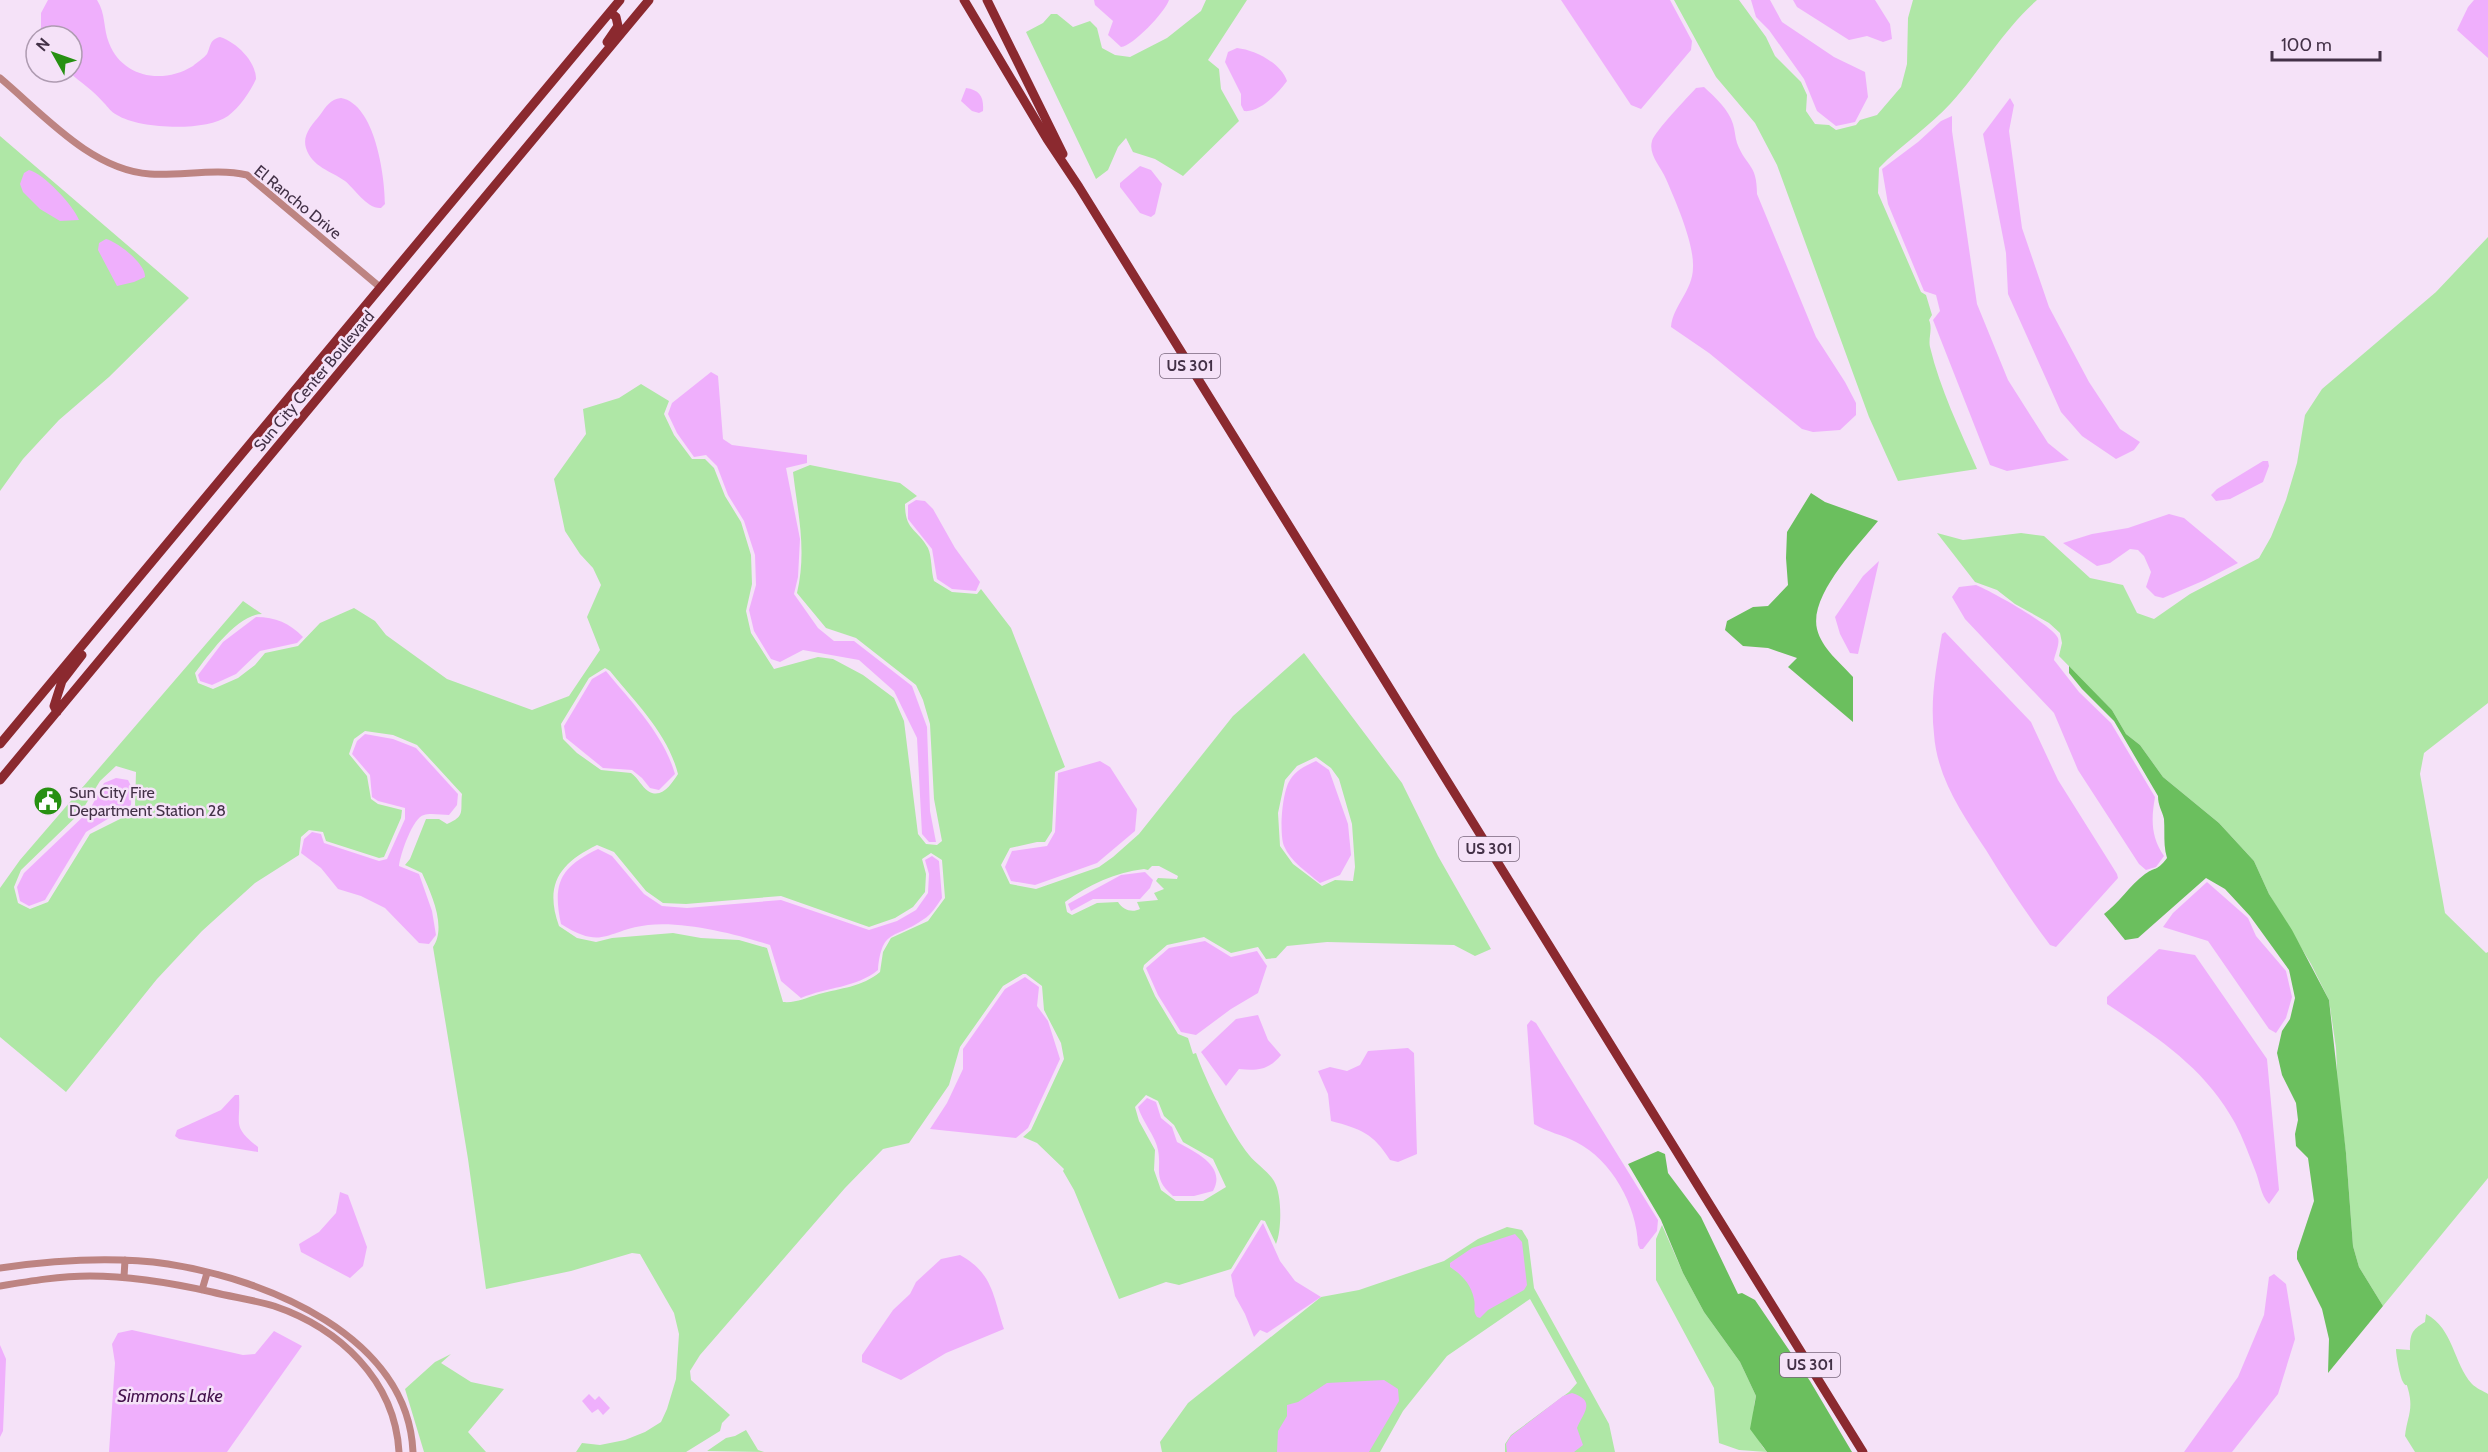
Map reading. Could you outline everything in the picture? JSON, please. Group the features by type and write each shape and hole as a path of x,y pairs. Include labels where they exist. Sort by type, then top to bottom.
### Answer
{"main road":[{"name":"Sun City Center Boulevard","path":"0,744 620,0"},
{"name":"Sun City Center Boulevard","path":"0,780 649,0"},
{"name":"US 301","path":"964,0 1047,139 1079,187 1863,1452"},
{"name":"US 301","path":"987,0 1079,187"},
{"path":"548,123 560,101 612,38 618,26 616,17 609,12"},
{"path":"57,712 54,706 55,697 62,681 105,627 111,611"}],"street":[{"name":"El Rancho Drive","path":"0,78 85,150 126,170 148,174 233,172 247,175 381,288"},
{"path":"124,1277 125,1260"},
{"path":"0,1268 48,1261 125,1260 168,1264 207,1273 278,1296 344,1333 366,1350 384,1370 397,1391 408,1418 413,1452"},
{"path":"202,1290 207,1273"},
{"path":"0,1286 65,1277 124,1277 202,1290 273,1306 321,1328 339,1340 359,1359 373,1376 386,1398 394,1420 399,1452"},
{"path":"273,1306 278,1296"}],"green space":[{"path":"1206,0 1247,0 1208,60 1219,69 1221,89 1239,121 1183,176 1155,159 1133,152 1126,138 1118,147 1108,170 1096,179 1026,32 1043,23 1051,14 1057,14 1073,27 1090,21 1097,28 1102,48 1115,55 1130,57 1167,38 1201,11"},
{"path":"1674,0 1739,0 1766,37 1775,56 1801,82 1807,95 1806,111 1815,124 1829,125 1836,130 1856,125 1860,120 1877,115 1901,87 1907,64 1908,18 1913,0 2037,0 2013,24 1951,103 1879,168 1878,193 1921,292 1926,295 1932,315 1929,320 1930,344 1934,363 1977,469 1898,481 1869,417 1777,165 1755,123 1716,77"},
{"path":"0,136 189,298 109,377 59,420 23,459 0,491"},
{"path":"2488,237 2488,703 2424,753 2420,774 2445,913 2486,953 2488,952 2488,1178 2383,1306 2359,1267 2353,1246 2336,1048 2329,1000 2311,964 2269,894 2254,861 2219,823 2163,777 2140,745 2126,734 2112,710 2059,656 2062,643 2060,633 2049,623 2015,604 1997,590 1975,582 1937,533 1963,540 2021,533 2044,536 2090,578 2123,585 2137,613 2154,619 2190,594 2259,558 2271,537 2286,500 2297,463 2305,415 2322,389 2436,292"},
{"path":"641,384 669,401 664,414 674,435 692,459 705,459 714,468 725,496 741,522 751,555 752,584 746,611 751,633 774,669 818,657 833,659 863,675 894,698 904,721 918,834 926,844 937,845 942,841 934,799 930,724 916,685 856,638 826,628 797,593 801,547 793,472 810,465 900,483 917,496 905,504 907,519 909,525 928,548 934,581 952,592 977,594 981,589 1011,628 1065,767 1055,772 1052,831 1045,842 1010,848 1001,865 1010,884 1036,889 1099,867 1113,857 1139,834 1233,716 1304,653 1402,783 1438,856 1491,949 1475,956 1454,945 1327,942 1287,946 1276,958 1266,959 1258,947 1231,953 1204,937 1167,945 1144,965 1143,969 1155,996 1178,1034 1188,1038 1193,1054 1196,1053 1212,1091 1234,1133 1249,1155 1269,1174 1277,1187 1280,1212 1276,1244 1265,1221 1261,1220 1231,1269 1179,1285 1166,1282 1119,1299 1064,1169 1037,1143 1023,1137 1031,1130 1064,1059 1061,1043 1044,1010 1042,986 1023,974 1003,986 960,1047 949,1085 909,1143 883,1149 845,1188 700,1355 690,1371 691,1380 730,1415 722,1423 720,1431 686,1452 576,1452 582,1443 600,1445 625,1440 661,1422 676,1379 679,1334 674,1313 640,1254 632,1253 571,1271 486,1289 468,1159 433,947 437,939 438,920 422,873 405,865 410,859 426,819 439,819 447,824 457,818 461,812 462,794 417,745 393,735 365,731 354,739 349,754 367,776 371,799 378,804 402,810 401,818 384,857 379,858 326,841 323,832 309,830 301,837 299,855 255,883 202,931 157,979 66,1092 0,1037 0,888 20,860 243,601 262,614 243,621 225,636 195,673 198,683 213,689 238,678 255,665 265,653 298,646 320,623 354,608 375,621 386,635 447,679 532,710 569,696 600,650 587,617 601,585 593,568 580,554 565,531 554,479 586,434 583,409 619,398","holes":["605,668 610,671 659,732 678,774 670,786 662,792 648,791 631,773 601,770 577,753 563,739 561,724 589,678","1316,757 1331,768 1339,779 1352,824 1355,867 1353,881 1335,880 1322,886 1293,864 1280,846 1278,813 1285,780 1297,766","116,766 136,772 135,805 132,813 90,834 48,902 30,909 18,903 14,887 21,870 81,812 100,781","597,845 614,852 646,891 663,903 686,904 781,896 869,927 895,918 913,907 925,892 926,874 922,859 931,853 942,860 945,898 928,921 891,938 883,952 880,972 873,977 851,986 797,1001 783,1002 767,948 739,940 701,938 673,933 612,938 596,942 577,938 559,926 553,898 555,887 558,876 573,859","1152,866 1159,866 1178,876 1177,879 1158,878 1156,881 1164,889 1154,893 1158,900 1137,902 1140,909 1134,911 1125,909 1118,902 1097,903 1072,915 1067,912 1065,902 1093,885 1112,876 1148,870","1146,1095 1158,1101 1164,1116 1174,1125 1183,1142 1213,1159 1226,1187 1203,1201 1176,1201 1161,1190 1154,1170 1155,1150 1139,1121 1135,1107"]},
{"path":"1811,493 1825,502 1878,521 1848,557 1828,586 1820,601 1817,616 1817,629 1823,643 1853,677 1853,722 1788,667 1797,658 1768,648 1743,646 1725,630 1727,621 1753,607 1768,606 1788,585 1787,532"},
{"path":"2069,666 2112,710 2126,734 2140,745 2163,777 2219,823 2254,861 2269,894 2292,930 2329,1000 2346,1153 2353,1246 2359,1267 2383,1306 2328,1373 2329,1339 2322,1309 2297,1259 2297,1252 2314,1201 2308,1158 2296,1146 2295,1134 2298,1120 2296,1103 2282,1075 2277,1053 2282,1031 2290,1019 2295,998 2289,970 2250,916 2225,889 2206,878 2138,938 2125,940 2104,914 2139,879 2158,867 2167,858 2164,819 2158,796 2114,721 2082,689 2069,673"},
{"path":"1658,1151 1665,1154 1668,1173 1701,1217 1738,1294 1742,1293 1755,1300 1810,1381 1852,1452 1767,1452 1750,1429 1756,1396 1740,1362 1704,1312 1683,1273 1661,1220 1628,1164"},
{"path":"1662,1225 1683,1273 1704,1312 1740,1362 1756,1396 1754,1426 1767,1452 1739,1450 1719,1443 1714,1388 1656,1280 1656,1239"},
{"path":"1507,1227 1522,1230 1528,1240 1534,1288 1609,1424 1615,1452 1505,1452 1505,1444 1511,1435 1569,1392 1577,1383 1530,1299 1447,1356 1403,1411 1380,1452 1162,1452 1160,1442 1188,1403 1321,1297 1359,1290 1444,1261 1478,1239"},
{"path":"2426,1314 2435,1320 2448,1337 2472,1384 2488,1394 2488,1452 2415,1452 2405,1436 2410,1413 2410,1396 2401,1376 2396,1349 2410,1350 2412,1333 2425,1322"},
{"path":"451,1354 441,1363 471,1382 504,1389 468,1432 486,1452 424,1452 405,1389 435,1362"},
{"path":"746,1430 758,1450 764,1452 707,1451 726,1438"}],"water":[{"path":"48,0 97,0 102,11 109,43 115,55 133,70 156,76 181,72 193,66 207,54 212,42 220,37 244,53 253,66 256,79 237,108 218,121 204,125 172,127 127,120 113,112 84,84 84,24 41,24 41,13"},
{"path":"1094,0 1169,0 1148,28 1133,41 1121,47 1108,35 1113,21 1095,5"},
{"path":"1561,0 1670,0 1692,41 1691,50 1641,109 1631,105"},
{"path":"1751,0 1770,0 1782,22 1834,57 1865,72 1868,97 1855,122 1836,126 1817,111 1804,79 1769,30 1756,17"},
{"path":"1793,0 1875,0 1890,24 1892,39 1883,42 1867,36 1849,40 1797,7"},
{"path":"2474,0 2488,0 2488,58 2457,30"},
{"path":"1237,48 1252,51 1266,58 1284,74 1287,81 1262,106 1250,111 1244,111 1241,105 1241,94 1225,62 1228,52"},
{"path":"1704,87 1721,104 1731,119 1740,151 1753,171 1757,194 1816,337 1856,403 1856,415 1840,430 1813,432 1802,429 1709,353 1671,327 1675,312 1690,283 1693,257 1679,211 1666,179 1653,156 1651,146 1654,136 1672,114 1696,88"},
{"path":"966,88 978,92 983,102 983,111 979,113 972,111 961,101"},
{"path":"341,98 353,103 362,113 376,143 385,192 385,204 381,208 371,205 345,181 317,164 306,148 305,139 311,126 329,104"},
{"path":"2010,98 2014,105 2009,131 2022,228 2049,307 2089,382 2120,429 2140,442 2134,450 2116,459 2082,436 2061,412 2008,294 2006,253 1983,134"},
{"path":"1952,116 1952,131 1977,304 2008,380 2048,443 2069,460 2007,471 1990,465 1933,320 1940,311 1936,295 1924,291 1888,204 1882,169 1941,121"},
{"path":"1140,166 1151,170 1162,184 1155,214 1151,217 1140,213 1120,187 1120,183"},
{"path":"29,170 42,177 57,191 79,220 60,221 40,209 23,192 20,184 24,173"},
{"path":"106,239 130,254 141,266 145,277 117,286 98,250 99,243"},
{"path":"711,372 718,376 723,439 732,445 807,455 807,463 786,468 800,539 798,577 794,594 818,628 834,641 854,641 912,686 927,727 930,811 936,842 929,842 922,834 917,738 894,691 859,660 803,650 780,662 771,659 754,631 749,610 756,585 755,555 744,521 728,495 717,466 706,455 694,457 677,433 668,414 672,403"},
{"path":"2263,461 2268,461 2269,466 2263,482 2230,499 2216,501 2211,495 2217,489"},
{"path":"916,500 925,501 933,509 955,548 980,582 976,591 952,589 937,579 932,549 908,519 908,505"},
{"path":"2169,514 2184,518 2238,563 2163,598 2155,596 2146,587 2151,572 2144,556 2138,550 2130,549 2110,563 2097,566 2063,543 2092,534 2128,528"},
{"path":"1879,561 1858,654 1850,653 1840,634 1835,617 1863,576"},
{"path":"1976,585 2034,617 2054,632 2058,638 2054,660 2079,692 2111,723 2155,797 2153,828 2164,856 2156,867 2146,870 2139,864 2078,770 2054,713 1965,619 1952,597 1959,587"},
{"path":"256,617 282,622 303,637 297,643 260,651 236,674 212,685 200,681 198,675 223,642"},
{"path":"1945,632 2031,722 2058,780 2117,874 2118,878 2056,947 2050,945 2001,874 1960,810 1940,766 1934,734 1933,709 1934,684 1942,634"},
{"path":"606,671 646,719 670,759 675,774 659,790 650,788 632,770 603,768 566,738 564,726 592,679"},
{"path":"365,734 393,739 416,748 458,794 457,805 449,815 429,814 420,817 404,846 399,866 419,874 432,911 436,935 429,944 419,943 385,908 361,896 338,889 321,868 301,853 304,839 312,832 321,834 324,843 379,861 387,859 405,819 405,808 378,801 372,797 370,775 352,754 357,741"},
{"path":"1100,761 1110,767 1137,809 1135,831 1097,863 1035,885 1011,881 1005,867 1012,851 1047,846 1055,832 1058,773"},
{"path":"1316,761 1329,770 1348,824 1351,855 1340,875 1320,883 1290,857 1282,840 1282,813 1287,786 1298,771"},
{"path":"116,778 128,780 132,788 131,805 86,832 45,900 29,906 20,901 17,887 24,873 89,811 104,783"},
{"path":"598,849 612,856 644,894 662,906 687,908 781,900 869,930 897,921 916,910 928,893 929,874 925,860 932,856 939,861 942,898 927,917 887,941 880,956 878,970 851,984 801,998 781,981 770,945 710,929 677,925 634,927 596,938 575,932 561,924 558,897 562,878 575,862"},
{"path":"1145,872 1153,880 1150,888 1140,899 1093,899 1071,911 1068,904 1121,875"},
{"path":"2207,882 2248,918 2256,936 2286,971 2292,997 2286,1018 2276,1033 2269,1029 2208,941 2163,927 2173,913"},
{"path":"1205,941 1231,957 1257,951 1267,966 1258,993 1231,1009 1196,1035 1181,1032 1158,995 1146,968 1169,948"},
{"path":"2159,949 2195,955 2267,1059 2279,1190 2269,1204 2262,1192 2238,1129 2210,1086 2162,1042 2107,1004 2107,997"},
{"path":"1025,977 1039,987 1037,1006 1048,1021 1060,1059 1028,1128 1016,1138 930,1129 947,1103 963,1069 963,1049 1005,989"},
{"path":"1258,1015 1268,1040 1281,1055 1267,1067 1251,1070 1239,1069 1226,1086 1201,1052 1236,1019"},
{"path":"1531,1020 1536,1023 1658,1220 1657,1231 1643,1249 1640,1249 1638,1245 1637,1230 1627,1200 1611,1172 1601,1160 1576,1142 1534,1124 1527,1025"},
{"path":"1408,1048 1414,1053 1417,1154 1398,1162 1390,1160 1378,1144 1365,1133 1331,1121 1328,1094 1318,1071 1330,1067 1347,1071 1360,1065 1368,1051"},
{"path":"235,1095 239,1095 241,1129 258,1147 258,1152 179,1139 175,1136 177,1130 221,1110"},
{"path":"1147,1098 1156,1102 1161,1118 1172,1127 1177,1142 1200,1155 1213,1167 1216,1182 1213,1191 1194,1196 1173,1196 1166,1190 1159,1174 1157,1145 1138,1107"},
{"path":"340,1192 348,1195 367,1247 363,1266 350,1278 301,1252 299,1244 319,1232 336,1213"},
{"path":"1263,1223 1280,1261 1295,1281 1321,1297 1267,1333 1260,1330 1254,1337 1235,1296 1231,1275"},
{"path":"1515,1234 1522,1242 1527,1285 1524,1290 1488,1310 1480,1318 1477,1317 1471,1289 1450,1267 1450,1263 1472,1248"},
{"path":"960,1255 971,1262 986,1278 1004,1329 946,1353 901,1380 862,1362 862,1355 893,1310 910,1294 916,1282 941,1259"},
{"path":"2274,1274 2286,1284 2295,1339 2278,1394 2232,1452 2184,1452 2238,1377 2264,1315 2269,1277"},
{"name":"Simmons Lake","path":"132,1330 243,1355 255,1354 274,1331 302,1346 227,1452 109,1452 115,1363 112,1344 118,1333"},
{"path":"0,1345 6,1359 3,1431 0,1437"},
{"path":"1384,1380 1398,1389 1399,1401 1369,1452 1277,1452 1278,1431 1287,1416 1287,1405 1298,1402 1327,1383"},
{"path":"1572,1393 1580,1396 1586,1404 1585,1412 1577,1428 1583,1445 1574,1452 1507,1452 1506,1444 1511,1436 1563,1396"},
{"path":"589,1394 595,1400 599,1396 610,1408 603,1415 598,1409 592,1413 582,1401"}],"place":[{"name":"Sun City Fire Department Station 28","path":"48,801"}]}
